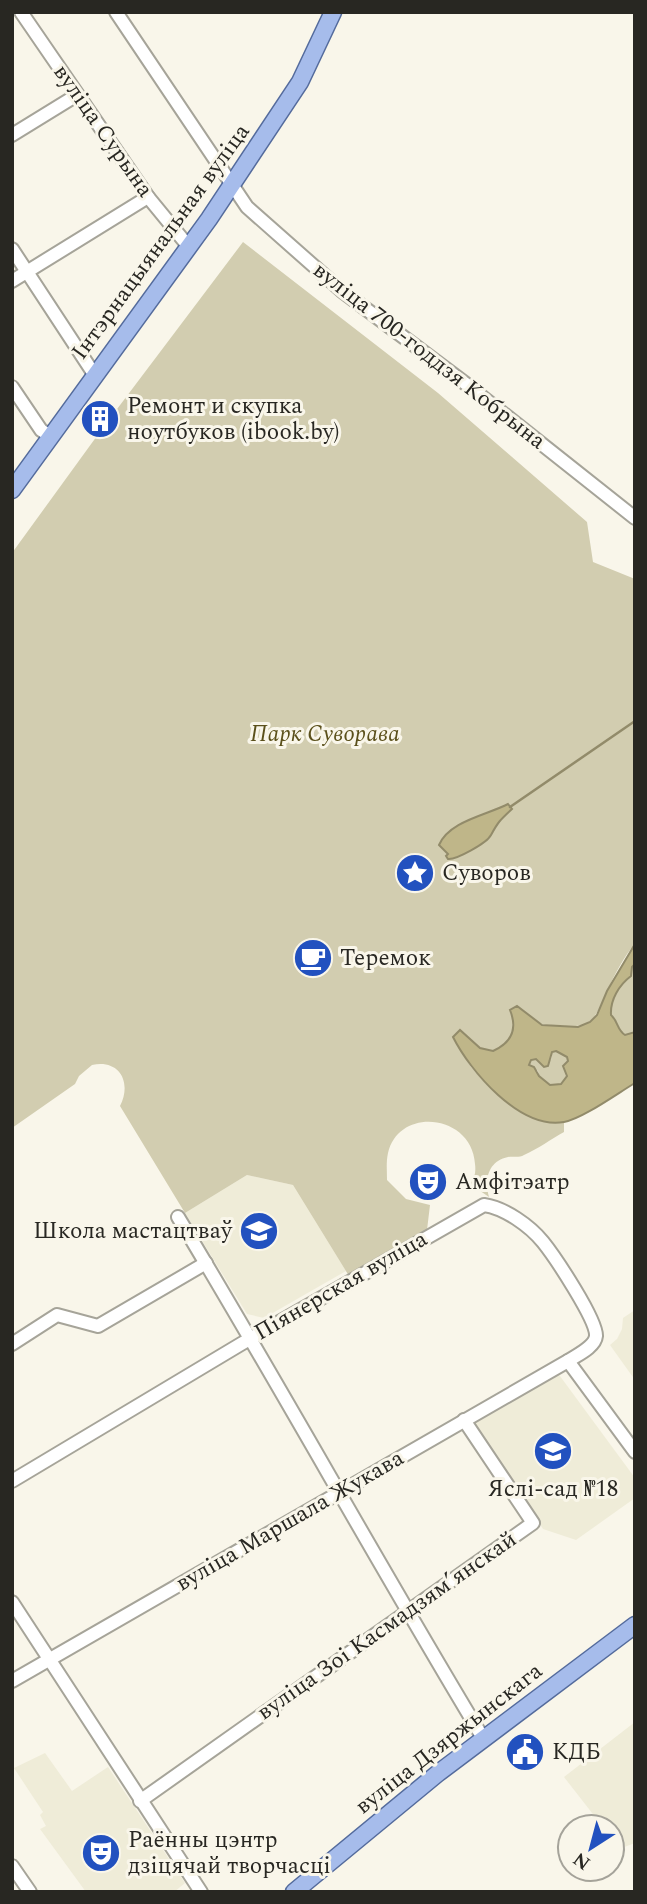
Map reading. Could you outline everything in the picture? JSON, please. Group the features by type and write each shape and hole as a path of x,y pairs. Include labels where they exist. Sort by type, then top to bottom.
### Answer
{"main road":[{"name":"Інтэрнацыянальная вуліца","path":"12,490 232,186 300,82 333,12"},
{"name":"вуліца Дзяржынскага","path":"293,1892 483,1738 635,1625"}],"street":[{"name":"вуліца Сурына","path":"21,12 148,197 188,247"},
{"name":"вуліца 700-годдзя Кобрына","path":"116,12 247,207 342,290 635,518"},
{"path":"13,134 77,95"},
{"path":"12,281 148,197"},
{"path":"12,249 94,374"},
{"path":"12,387 41,430 50,436"},
{"name":"Піянерская вуліца","path":"12,1481 252,1338 484,1205 505,1212 542,1241 590,1316 596,1339 592,1345 568,1361"},
{"path":"178,1217 252,1338 339,1493 483,1738"},
{"path":"12,1344 57,1315 98,1326 206,1263"},
{"path":"568,1361 635,1452"},
{"name":"вуліца Маршала Жукава","path":"12,1681 568,1361"},
{"name":"вуліца Зоі Касмадзямʼянскай","path":"140,1801 533,1523 464,1420"},
{"path":"12,1602 201,1892"},
{"path":"12,1866 30,1892"}],"shaded area":[{"path":"508,804 512,809 488,838 464,854 448,859 448,854 439,845 451,830"},
{"path":"635,944 635,964 631,976 616,993 611,1015 625,1035 635,1032 635,1083 572,1120 547,1122 514,1108 471,1066 453,1037 460,1030 480,1048 493,1051 511,1035 513,1024 510,1010 517,1006 542,1025 578,1027 590,1022 597,1015 607,991","holes":["556,1051 567,1057 568,1061 563,1066 567,1076 561,1084 550,1085 529,1065 531,1060 536,1059 544,1067 548,1066 552,1052"]},
{"name":"Школа мастацтваў","path":"247,1175 293,1185 346,1271 264,1318 247,1314 185,1213"},
{"path":"635,1310 635,1380 610,1345 622,1329 623,1318"},
{"name":"Яслі-сад №18","path":"557,1372 635,1478 635,1498 576,1540 543,1529 473,1424"},
{"path":"635,1722 635,1843 626,1846 626,1813 592,1813 564,1777"},
{"path":"45,1753 72,1791 108,1767 185,1883 174,1892 86,1892 40,1829 46,1826 40,1815 43,1812 14,1768"}],"green space":[{"name":"Парк Суворава","path":"243,242 438,393 587,522 593,562 635,579 635,944 619,966 597,1013 589,1022 576,1026 543,1024 517,1006 510,1037 493,1051 480,1048 460,1030 453,1038 471,1067 485,1083 534,1118 564,1122 564,1132 522,1156 508,1157 496,1163 489,1172 489,1197 470,1184 475,1175 475,1164 471,1147 462,1135 449,1126 434,1122 406,1128 395,1138 388,1153 387,1180 406,1199 430,1205 427,1230 349,1276 293,1185 247,1175 185,1213 120,1106 125,1089 124,1081 116,1069 110,1066 92,1065 79,1076 75,1084 12,1128 12,553"},
{"path":"635,964 635,1032 625,1035 611,1015 611,1009 619,988"},
{"path":"552,1052 567,1056 567,1076 561,1084 550,1085 539,1076 538,1071 528,1065 531,1060 551,1060"}],"waterway":[{"path":"510,807 635,721"}],"place":[{"name":"Ремонт и скупка ноутбуков (ibook.by)","path":"100,419"},
{"name":"Суворов","path":"415,873"},
{"name":"Теремок","path":"313,958"},
{"name":"Амфітэатр","path":"428,1182"},
{"name":"Школа мастацтваў","path":"259,1231"},
{"name":"Яслі-сад №18","path":"553,1451"},
{"name":"КДБ","path":"525,1752"},
{"name":"Раённы цэнтр дзіцячай творчасці","path":"101,1853"}]}
